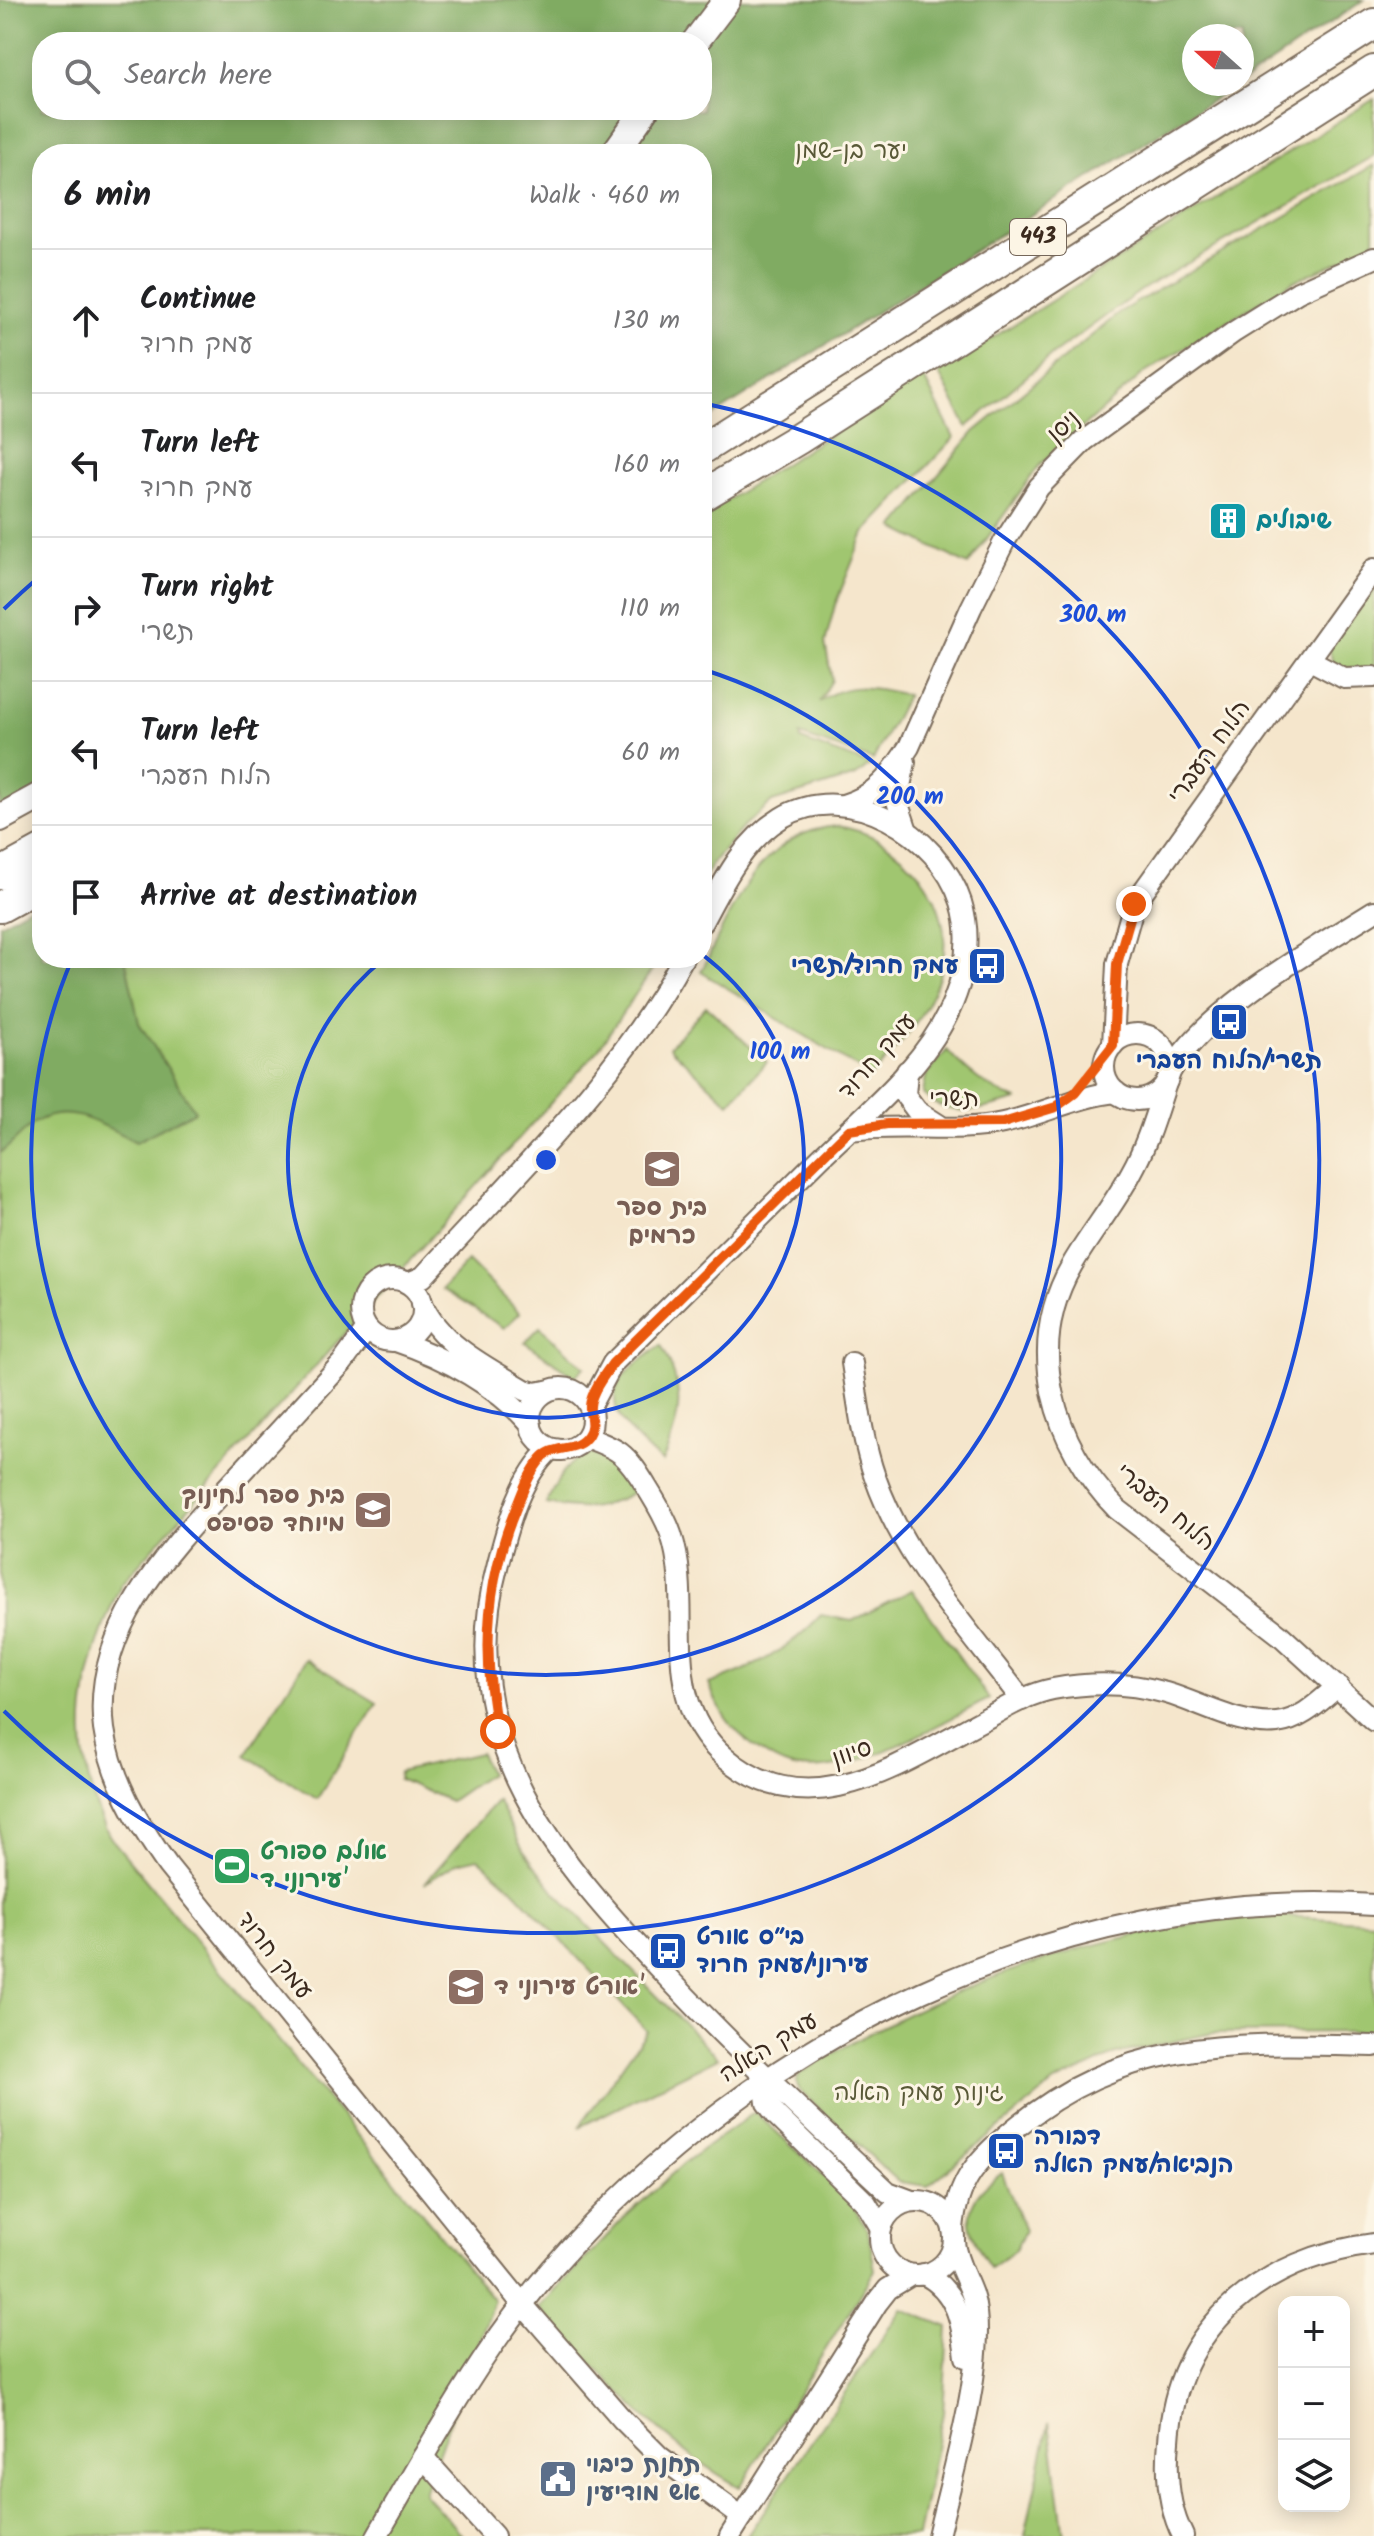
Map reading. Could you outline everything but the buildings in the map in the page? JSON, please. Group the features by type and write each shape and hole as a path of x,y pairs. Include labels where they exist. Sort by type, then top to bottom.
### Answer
{"highway":[{"name":"443","path":"712,443 1374,24"},
{"name":"443","path":"712,490 1374,71"},
{"path":"0,874 32,856"},
{"path":"0,907 32,889"}],"main road":[{"path":"703,32 727,0"},
{"path":"621,144 638,120"},
{"path":"0,818 32,800"}],"street":[{"name":"ניסן","path":"907,832 897,801 909,747 977,594 1039,487 1084,441 1221,341 1298,292 1374,258"},
{"name":"הלוח העברי","path":"1110,1050 1123,935 1134,904 1374,569"},
{"path":"1310,660 1344,678 1374,677"},
{"name":"ניסן","path":"843,805 878,789 909,747"},
{"name":"עמק חרוד","path":"590,1406 613,1363 907,1071 951,1006 967,955 967,927 952,882 928,851 887,818 843,805 814,806 783,817 741,853 712,904"},
{"path":"1121,1095 1149,1098 1168,1077 1181,1052 1207,1025 1297,960 1374,911"},
{"path":"561,1450 541,1443 531,1425 513,1406 441,1358 375,1336 367,1329 361,1306 368,1289 387,1279 408,1283 423,1277 606,1075 639,1031 677,968"},
{"name":"הלוח העברי","path":"1117,979 1121,1003 1144,1034"},
{"path":"1143,1149 1144,1120 1106,1077 1110,1050 1122,1037 1186,1033 1207,1025"},
{"path":"1144,1034 1167,1051 1168,1077"},
{"name":"תשרי","path":"1056,1107 1090,1079 1110,1050"},
{"path":"907,1071 905,1095 917,1111 939,1125"},
{"name":"הלוח העברי","path":"1168,1077 1143,1149 1059,1292 1048,1353 1050,1386 1059,1421 1095,1486 1117,1509 1226,1591 1338,1686 1374,1721"},
{"name":"תשרי","path":"849,1130 887,1124 1003,1123 1096,1094 1121,1095"},
{"path":"408,1283 430,1322 451,1341 525,1390 534,1393 568,1388 584,1396 590,1406 592,1427 587,1437 572,1448 551,1449 527,1480 507,1530 488,1611 490,1693 510,1768 545,1835 596,1903 764,2077 888,2192 912,2201 923,2201 942,2210 954,2236 944,2263 888,2289 877,2303 730,2536"},
{"path":"396,1341 415,1331 423,1314 422,1303"},
{"name":"עמק חרוד","path":"367,1329 343,1362 159,1561 130,1610 112,1652 105,1683 104,1729 110,1756 129,1803 168,1866 523,2305 637,2435 682,2474 742,2517"},
{"path":"852,1363 865,1444 890,1514 931,1580 1022,1700"},
{"path":"531,1425 532,1407 546,1391"},
{"name":"סיוון","path":"587,1437 619,1452 639,1473 671,1533 676,1556 683,1682 691,1710 704,1735 745,1772 801,1791 857,1784 1042,1691 1079,1684 1127,1685 1167,1693 1252,1722 1276,1723 1294,1719 1338,1686"},
{"name":"עמק האלה","path":"377,2536 461,2392 550,2270 621,2196 694,2131 764,2077 915,1996 1071,1938 1133,1922 1225,1906 1278,1902 1374,1905"},
{"path":"938,2536 969,2392 976,2309 955,2257 954,2236 961,2186 990,2149 1043,2107 1123,2065 1190,2048 1374,2046"},
{"path":"764,2077 764,2093 777,2116 866,2203 881,2228 883,2253 899,2271 918,2274 942,2285 963,2327 969,2392"},
{"path":"881,2228 892,2210 912,2201"},
{"path":"1183,2536 1170,2496 1168,2455 1170,2419 1192,2355 1235,2301 1285,2267 1318,2255 1374,2244"},
{"path":"423,2457 494,2536"}],"green space":[{"name":"יער בן-שמן","path":"0,0 1364,0 1254,74 1254,24 1182,24 1182,96 1219,96 712,417 712,144 32,144 32,803 28,796 0,808"},
{"path":"1374,99 1374,156 1143,289 1053,354 967,427 938,372"},
{"path":"1374,165 1374,246 1294,281 1145,372 1039,466 968,565 894,528 974,432 1123,310"},
{"path":"923,376 954,438 864,533 835,605 825,643 832,680 819,702 850,688 871,688 907,695 873,760 800,735 801,740 870,765 856,776 772,802 745,825 712,864 712,510"},
{"path":"1374,588 1374,667 1347,670 1333,664 1329,648"},
{"path":"837,826 849,828 893,849 920,875 936,903 944,930 944,956 937,982 925,1007 910,1031 871,1076 701,972 703,968 712,968 712,949 751,878 767,859 787,843 810,831"},
{"path":"32,906 32,968 127,968 139,1023 195,1111 136,1142 86,1118 60,1114 34,1123 0,1153 0,924"},
{"path":"0,947 32,955 32,968 653,968 597,1051 121,1584 96,1647 84,1710 83,1741 87,1772 110,1837 494,2300 424,2493 463,2536 0,2536"},
{"path":"706,1006 767,1062 729,1103 669,1047"},
{"path":"947,1050 979,1080 1017,1100 968,1110 945,1108 933,1102 923,1094 926,1076"},
{"path":"468,1261 520,1313 504,1328 442,1289"},
{"path":"540,1327 584,1367 575,1377 525,1342"},
{"path":"661,1345 678,1390 674,1431 662,1462 625,1426 615,1403 622,1378"},
{"path":"589,1453 607,1460 634,1492 591,1508 546,1504 567,1467"},
{"path":"912,1590 989,1699 896,1746 846,1764 822,1768 799,1768 776,1760 747,1740 727,1719 709,1684 770,1657 821,1615 852,1621"},
{"path":"306,1659 377,1703 317,1799 246,1755"},
{"path":"480,1753 489,1774 450,1801 398,1779 399,1772"},
{"path":"497,1800 523,1850 556,1893 718,2058 579,2127 647,2031 514,1890 478,1858 457,1863 424,1884"},
{"name":"גינות עמק האלה","path":"1270,1915 1374,1922 1374,2032 1213,2033 1116,2054 1054,2083 928,2186 899,2182 800,2091 796,2082 799,2074 909,2013 1025,1966 1146,1933"},
{"path":"755,2112 848,2198 868,2231 875,2270 740,2487 711,2470 658,2428 539,2308 623,2219 684,2163"},
{"path":"1002,2173 1025,2231 1015,2250 990,2268 975,2240 970,2217 978,2196"},
{"path":"902,2309 948,2327 943,2413 918,2536 747,2536"},
{"path":"1049,2423 1064,2536 1025,2536"}],"place":[{"name":"שיבולים","path":"1228,521"},
{"name":"עמק חרוד/תשרי","path":"987,966"},
{"name":"תשרי/הלוח העברי","path":"1229,1022"},
{"name":"בית ספר כרמים","path":"662,1169"},
{"name":"בית ספר לחינוך מיוחד פסיפס","path":"373,1510"},
{"name":"אולם ספורט עירוני ד'","path":"232,1866"},
{"name":"בי״ס אורט עירוני/עמק חרוד","path":"668,1951"},
{"name":"אורט עירוני ד'","path":"466,1987"},
{"name":"דבורה הנביאה/עמק האלה","path":"1006,2151"},
{"name":"תחנת כיבוי אש מודיעין","path":"558,2479"}],"route":[{"path":"498,1731 490,1693 488,1617 507,1530 527,1480 541,1458 551,1449 572,1448 587,1437 592,1427 590,1406 613,1363 849,1130 887,1124 1003,1123 1056,1107 1075,1093 1090,1079 1113,1045 1117,964 1134,904"}]}
